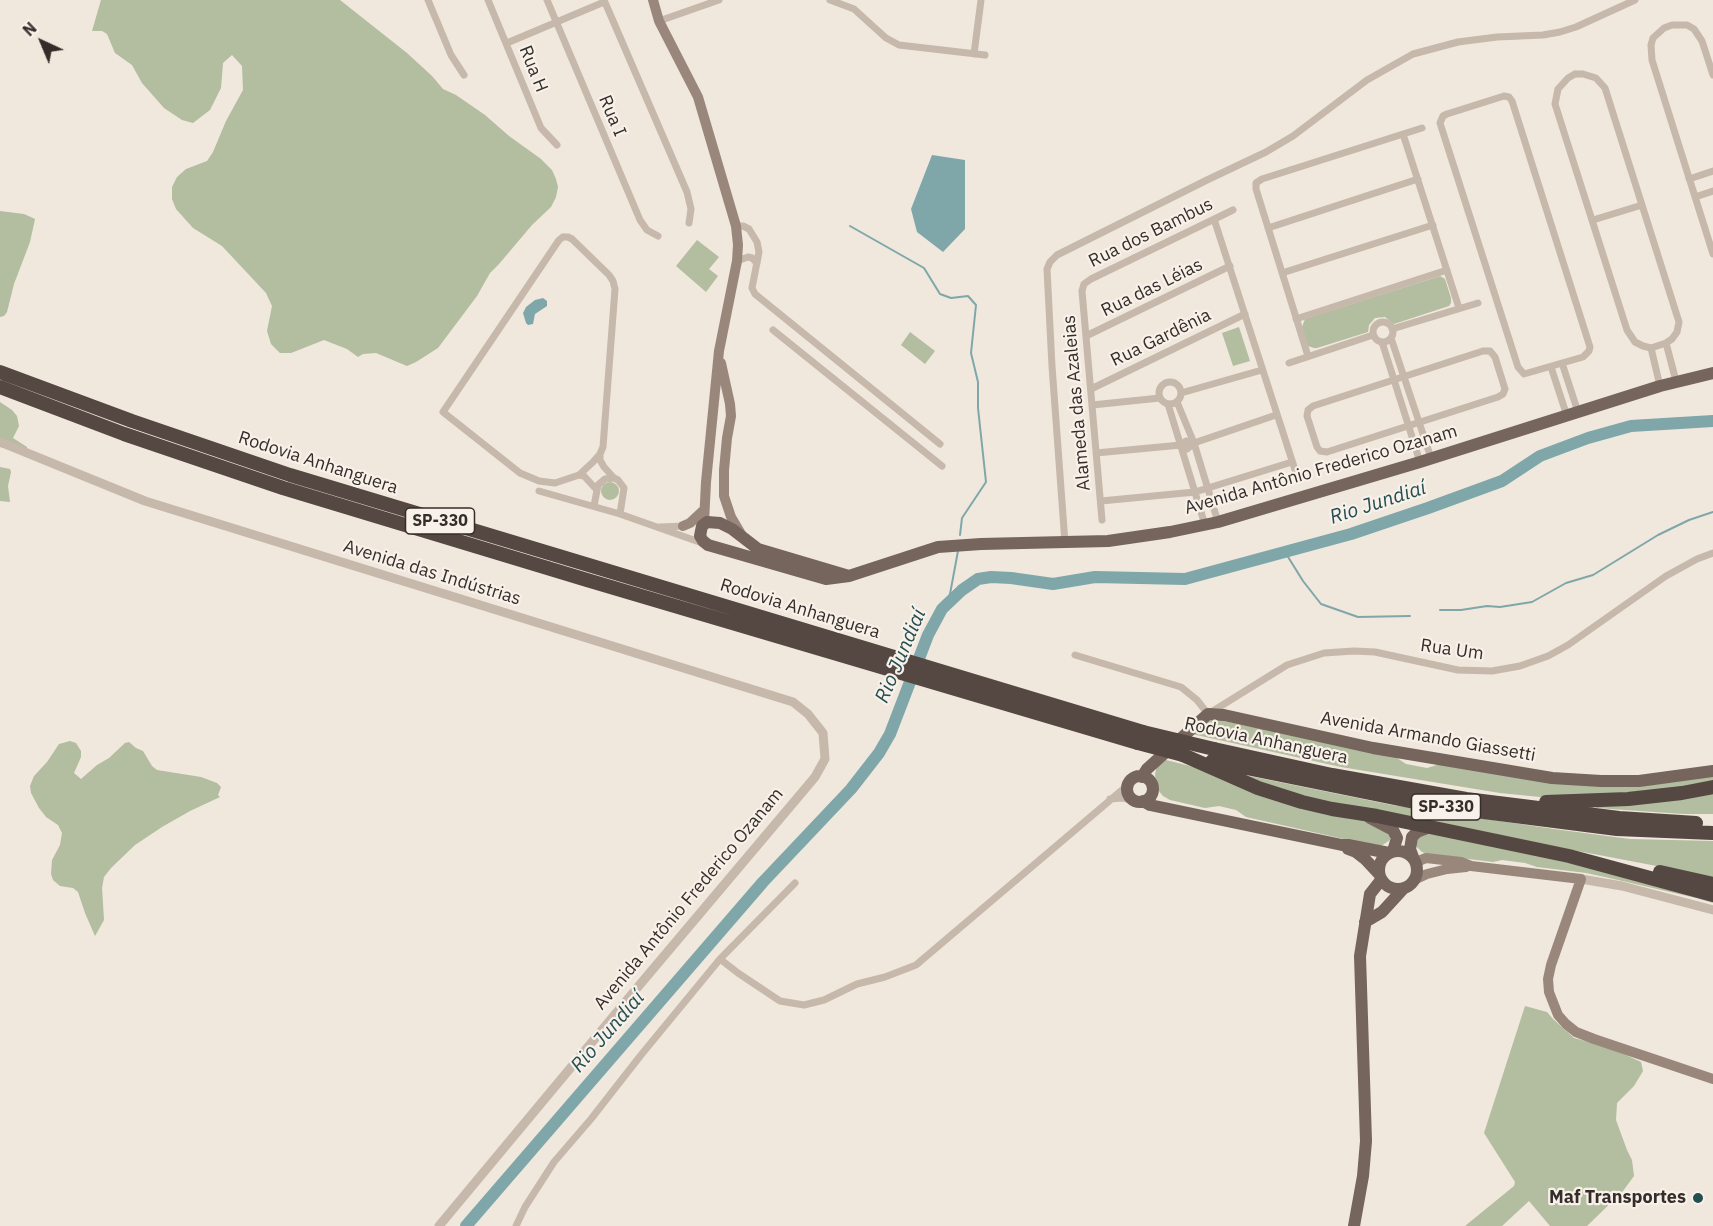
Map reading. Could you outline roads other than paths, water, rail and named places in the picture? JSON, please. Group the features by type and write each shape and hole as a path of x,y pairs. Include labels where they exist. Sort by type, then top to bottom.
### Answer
{"highway":[{"name":"Rodovia Anhanguera","path":"0,372 132,421 290,475 882,661 938,685 1141,737 1214,748 1332,775 1466,799 1619,818 1713,824"},
{"name":"Rodovia Anhanguera","path":"0,387 124,434 283,488 882,661 945,671 1141,737 1183,755 1429,805 1617,829 1713,832"},
{"path":"1183,755 1282,796 1361,815 1377,816 1713,884"},
{"path":"1466,799 1600,801 1713,787"},
{"path":"1569,856 1713,895"}],"main road":[{"path":"653,0 659,21 698,97 736,226 738,245 737,261 719,351 703,525 700,536 708,545 782,562"},
{"path":"719,351 731,416 724,470 724,496 731,517 743,538"},
{"name":"Avenida Antônio Frederico Ozanam","path":"782,562 849,576 938,547 1108,541 1205,525 1425,460 1676,381 1710,376"},
{"path":"713,412 723,408 731,416"},
{"path":"683,526 690,523 704,510"},
{"path":"703,525 712,522 720,523 782,562"},
{"path":"731,552 739,546 743,538"},
{"path":"1138,801 1148,799 1148,783 1156,762 1208,714"},
{"name":"Avenida Armando Giassetti","path":"1208,714 1224,715 1373,748 1552,778 1639,781 1713,771"},
{"path":"1174,810 1148,783 1132,779 1128,785 1128,794 1150,805 1174,810 1342,845 1391,852 1402,851 1414,860 1426,858 1581,879 1551,964 1548,979 1549,992 1558,1015 1576,1032 1713,1079"},
{"path":"1354,1226 1363,1176 1366,1141 1360,956 1370,894 1380,877 1380,862 1391,852 1397,838 1393,830 1361,815"},
{"path":"1414,880 1417,874 1410,849 1412,837 1417,832 1430,827"},
{"path":"1342,845 1365,859 1391,888 1404,888"},
{"path":"1365,922 1382,912 1414,880 1447,869 1472,866"}],"street":[{"path":"428,0 451,55 464,75"},
{"name":"Rua H","path":"488,0 541,128 557,145"},
{"name":"Rua I","path":"547,0 640,220 647,230 658,236"},
{"path":"659,21 719,0"},
{"path":"830,0 854,9 886,38 898,45 985,55"},
{"path":"974,54 981,0"},
{"path":"1065,543 1047,269 1057,255 1266,152 1293,136 1367,80 1413,54 1458,42 1560,32 1635,0"},
{"path":"507,43 604,1 687,192 691,209 689,223"},
{"path":"1713,75 1702,41 1694,29 1687,25 1672,25 1664,28 1653,38 1652,60 1713,254"},
{"path":"1575,74 1596,78 1605,88 1642,205 1679,322 1677,332 1672,339 1651,348 1635,342 1627,330 1555,104 1558,89 1575,74"},
{"path":"1504,96 1509,97 1512,101 1590,347 1583,357 1562,363 1524,374 1518,368 1441,128 1441,119 1447,114 1504,96"},
{"path":"1308,356 1256,183 1262,178 1422,128"},
{"path":"1403,134 1459,309"},
{"path":"1689,179 1713,171"},
{"path":"1268,228 1418,179"},
{"path":"1695,197 1713,190"},
{"path":"1593,220 1642,205"},
{"name":"Rua dos Bambus","path":"1084,284 1233,210"},
{"path":"1214,219 1298,479"},
{"path":"1282,273 1433,225"},
{"path":"736,226 743,226 752,232 757,242 759,252 752,290 940,444"},
{"path":"563,237 572,239 598,265 613,281 615,289 603,447 600,454 579,475 555,483 529,478 442,412 558,240 563,237"},
{"path":"737,261 748,257 757,263"},
{"name":"Rua das Léias","path":"1086,336 1230,266"},
{"path":"1296,319 1448,270"},
{"name":"Alameda das Azaleias","path":"1084,284 1082,291 1102,520"},
{"path":"1392,329 1478,303"},
{"name":"Rua Gardênia","path":"1091,389 1245,314"},
{"path":"787,320 775,331 942,466"},
{"path":"1391,338 1382,342 1375,339 1374,328 1382,322 1388,324 1392,329 1391,338 1420,422 1425,460"},
{"path":"1289,363 1373,335"},
{"path":"1382,342 1409,425 1425,460"},
{"path":"1666,343 1676,381"},
{"path":"1651,348 1660,386"},
{"path":"1483,351 1490,351 1495,357 1505,389 1498,397 1327,452 1320,452 1307,416 1308,410 1313,406 1394,380 1483,351"},
{"path":"1562,363 1572,414"},
{"path":"1551,367 1572,414"},
{"path":"1218,522 1194,443 1177,402 1181,393 1262,369"},
{"path":"1177,402 1168,404 1162,401 1160,391 1166,383 1176,384 1181,393"},
{"path":"1092,405 1160,398"},
{"path":"1168,404 1205,525"},
{"path":"1096,453 1181,445 1187,448 1194,443 1276,415"},
{"path":"922,450 932,437"},
{"name":"Avenida das Indústrias","path":"0,442 145,501 793,702 808,714 823,733 825,759"},
{"path":"600,454 604,467 624,488 620,514"},
{"path":"1101,501 1196,492 1292,462"},
{"path":"579,475 584,476 596,489"},
{"path":"594,506 598,485 605,479 614,478"},
{"path":"539,491 620,514 708,545"},
{"path":"655,527 703,525"},
{"name":"Rua Um","path":"1208,714 1287,665 1324,653 1375,652 1458,670 1492,670 1520,666 1548,656 1568,645 1666,576 1713,553"},
{"path":"1075,656 1181,687 1197,700 1208,714"},
{"name":"Avenida Antônio Frederico Ozanam","path":"439,1226 815,777 825,759"},
{"path":"720,959 780,1001 804,1005 824,1000 857,984 885,977 916,965 1128,785"},
{"path":"1110,799 1122,798 1138,801"},
{"path":"1581,879 1622,886 1713,910"},
{"path":"516,1226 525,1207 554,1162 720,959 795,883"}],"water":[{"path":"932,155 965,160 965,229 943,252 917,232 911,209"},
{"path":"543,298 547,301 547,306 535,314 533,324 528,325 523,313 526,307 535,300"}],"waterway":[{"path":"850,226 924,268 940,294 951,298 968,296 976,305 971,353 978,382 978,408 986,482 962,518 960,535"},
{"name":"Rio Jundiaí","path":"466,1226 763,882 851,789 879,753 890,734 928,635 942,609 978,579 1011,578 1053,584 1095,577 1185,579 1351,534 1428,508 1502,481 1540,456 1588,438 1631,426 1713,421"},
{"path":"1440,610 1500,607 1532,602 1566,583 1593,575 1658,535 1689,520 1713,512"},
{"path":"942,609 950,594 958,551"},
{"path":"1285,552 1321,604 1358,617 1410,616"}],"place":[{"name":"Maf Transportes","path":"1698,1198"}]}
